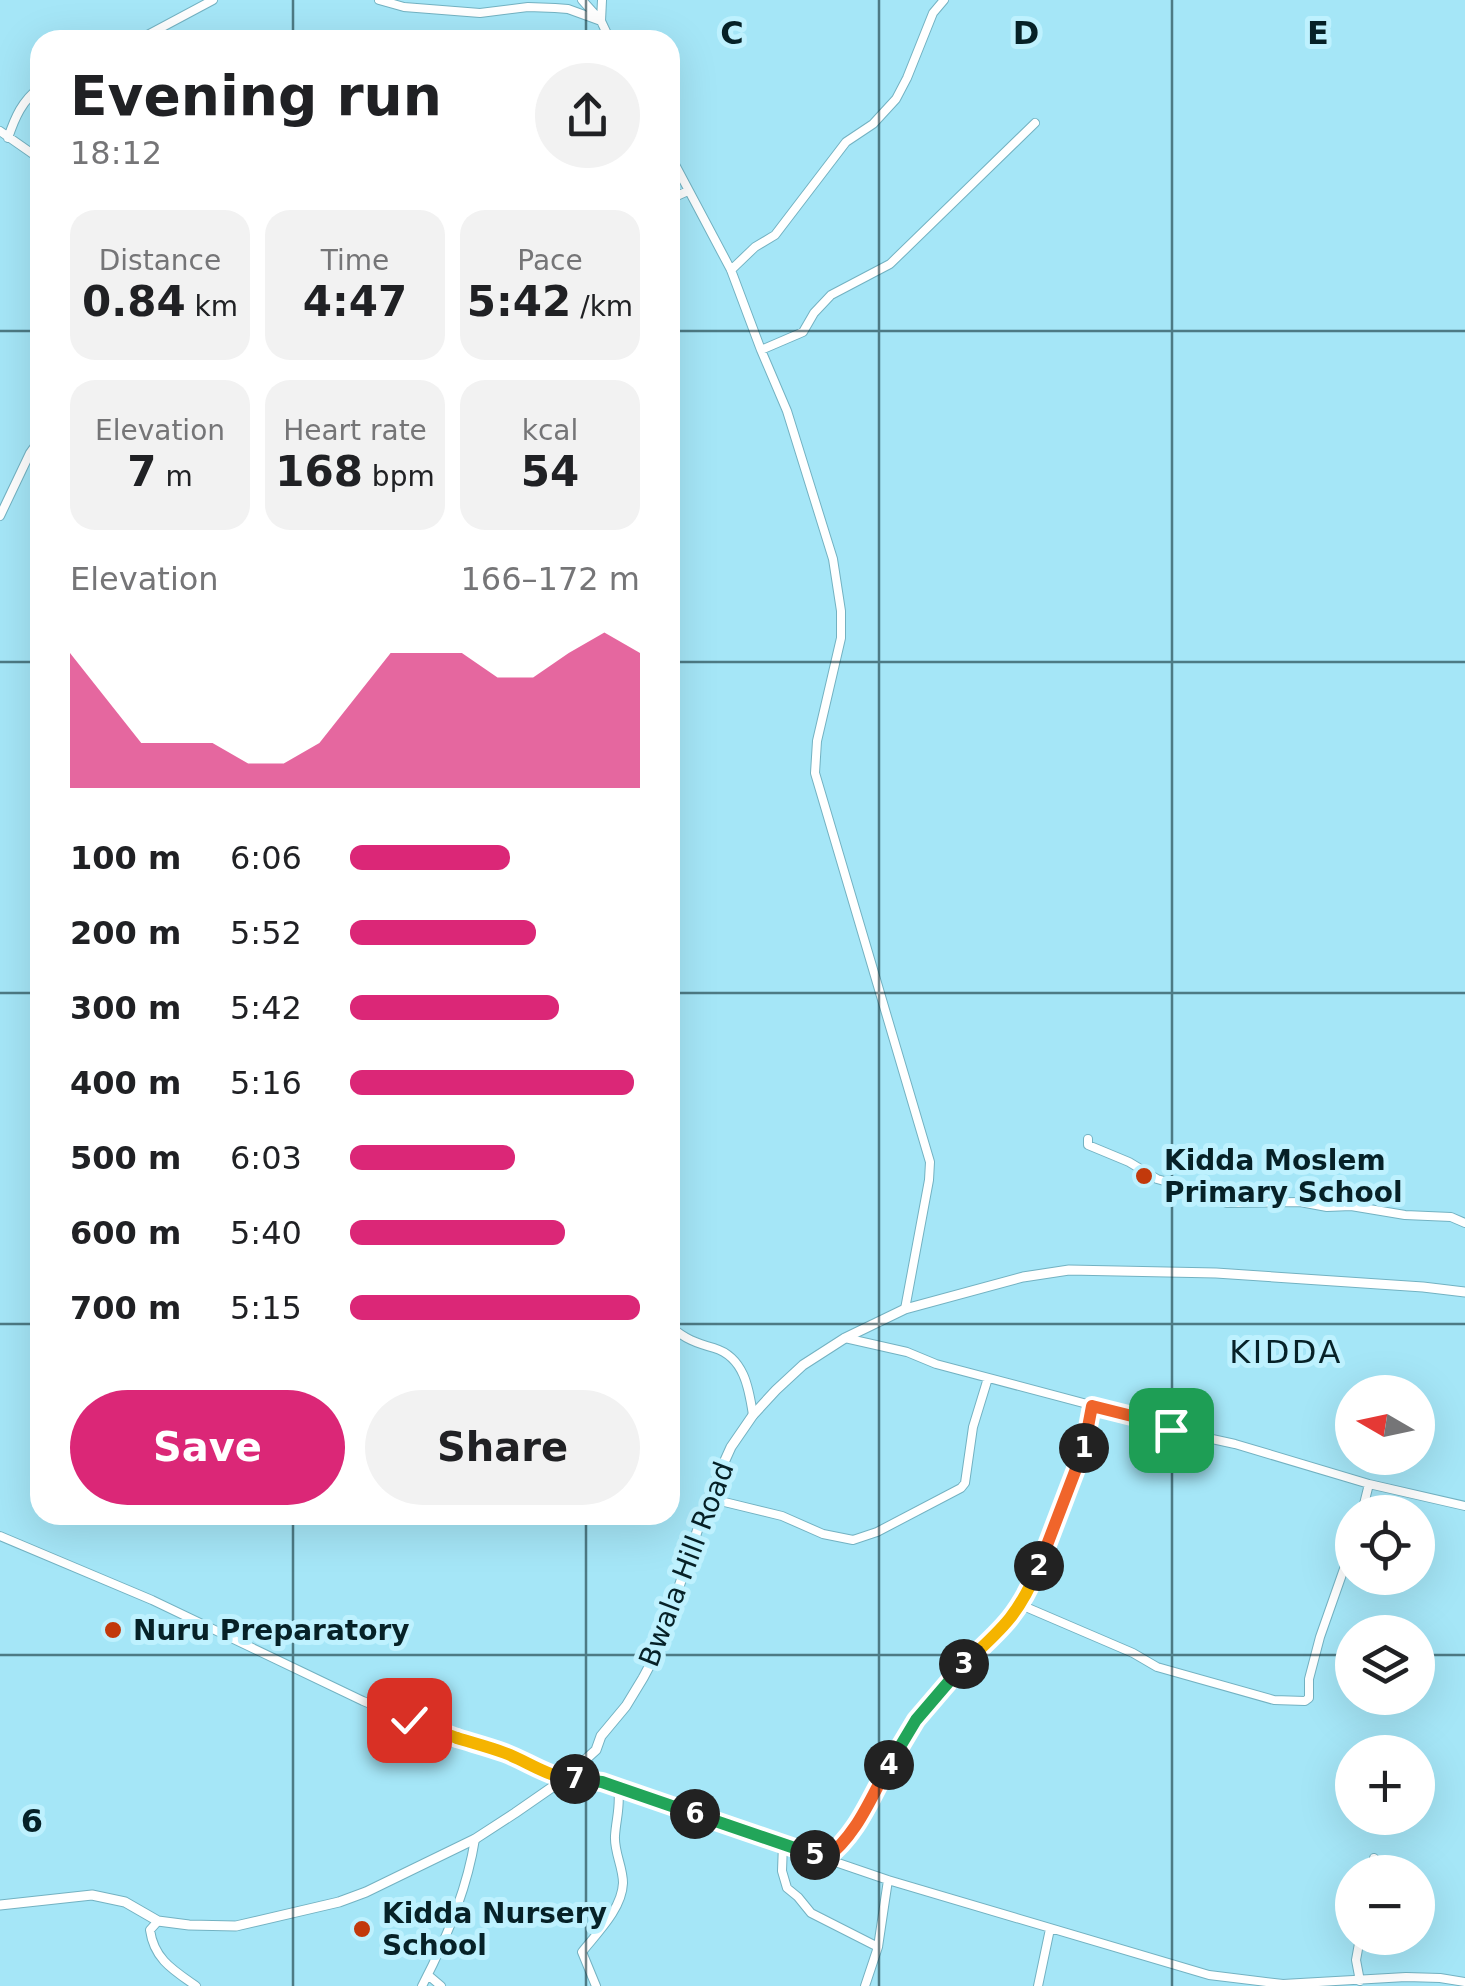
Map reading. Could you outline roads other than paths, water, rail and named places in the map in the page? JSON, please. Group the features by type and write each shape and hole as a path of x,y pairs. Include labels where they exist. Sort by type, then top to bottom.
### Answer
{"street":[{"path":"157,30 212,0"},
{"path":"379,0 404,7 480,12 528,6 568,9 601,21"},
{"path":"582,0 605,30"},
{"path":"601,21 602,0"},
{"path":"732,270 774,235 846,142 873,124 896,99 933,13 944,0"},
{"path":"30,96 4,135 30,152"},
{"path":"761,350 802,332 831,295 890,264 1036,124"},
{"path":"680,175 732,270 787,411 831,550 841,638 817,742 815,773 930,1162 905,1309"},
{"path":"680,195 688,191"},
{"path":"0,516 30,454"},
{"path":"1088,1139 1088,1145 1157,1179 1227,1202 1351,1206 1405,1215 1451,1217 1465,1223"},
{"name":"Bwala Hill Road","path":"0,1905 92,1895 125,1902 158,1921 189,1926 236,1926 340,1902 475,1839 564,1778 596,1750 601,1736 626,1706 659,1648 708,1498 730,1447 752,1416 803,1364 905,1309 1023,1277 1069,1270 1216,1273 1465,1292"},
{"path":"680,1335 717,1348 739,1364 750,1392 752,1416"},
{"path":"845,1338 908,1352 936,1364 1369,1484 1465,1506"},
{"path":"708,1498 782,1516 837,1539 853,1540 877,1532 966,1483 973,1427 988,1378"},
{"path":"825,1859 841,1847 854,1829 916,1720 962,1666 1004,1627 1028,1594 1084,1449 1092,1406"},
{"path":"1366,1495 1369,1484"},
{"path":"0,1536 169,1608 363,1701 506,1753 538,1770 618,1788 888,1880 1209,1975 1283,1985 1406,1977 1465,1982"},
{"path":"1021,1605 1133,1653 1156,1667 1274,1700 1305,1701 1309,1698 1309,1679 1335,1595"},
{"path":"596,1986 582,1952 616,1908 623,1882 615,1844 618,1788"},
{"path":"422,1986 458,1904 475,1839"},
{"path":"784,1844 782,1872 787,1888 811,1913 878,1947"},
{"path":"865,1986 878,1947 888,1880"},
{"path":"158,1921 150,1930 152,1945 165,1963 196,1986"},
{"path":"1038,1986 1050,1929"},
{"path":"1357,1955 1360,1981"},
{"path":"428,1975 441,1986"}],"place":[{"name":"Kidda Moslem Primary School","path":"1144,1176"},
{"name":"Nuru Preparatory","path":"113,1630"},
{"name":"Kidda Nursery School","path":"362,1929"}],"district":[{"name":"KIDDA","path":"1286,1352"}]}
